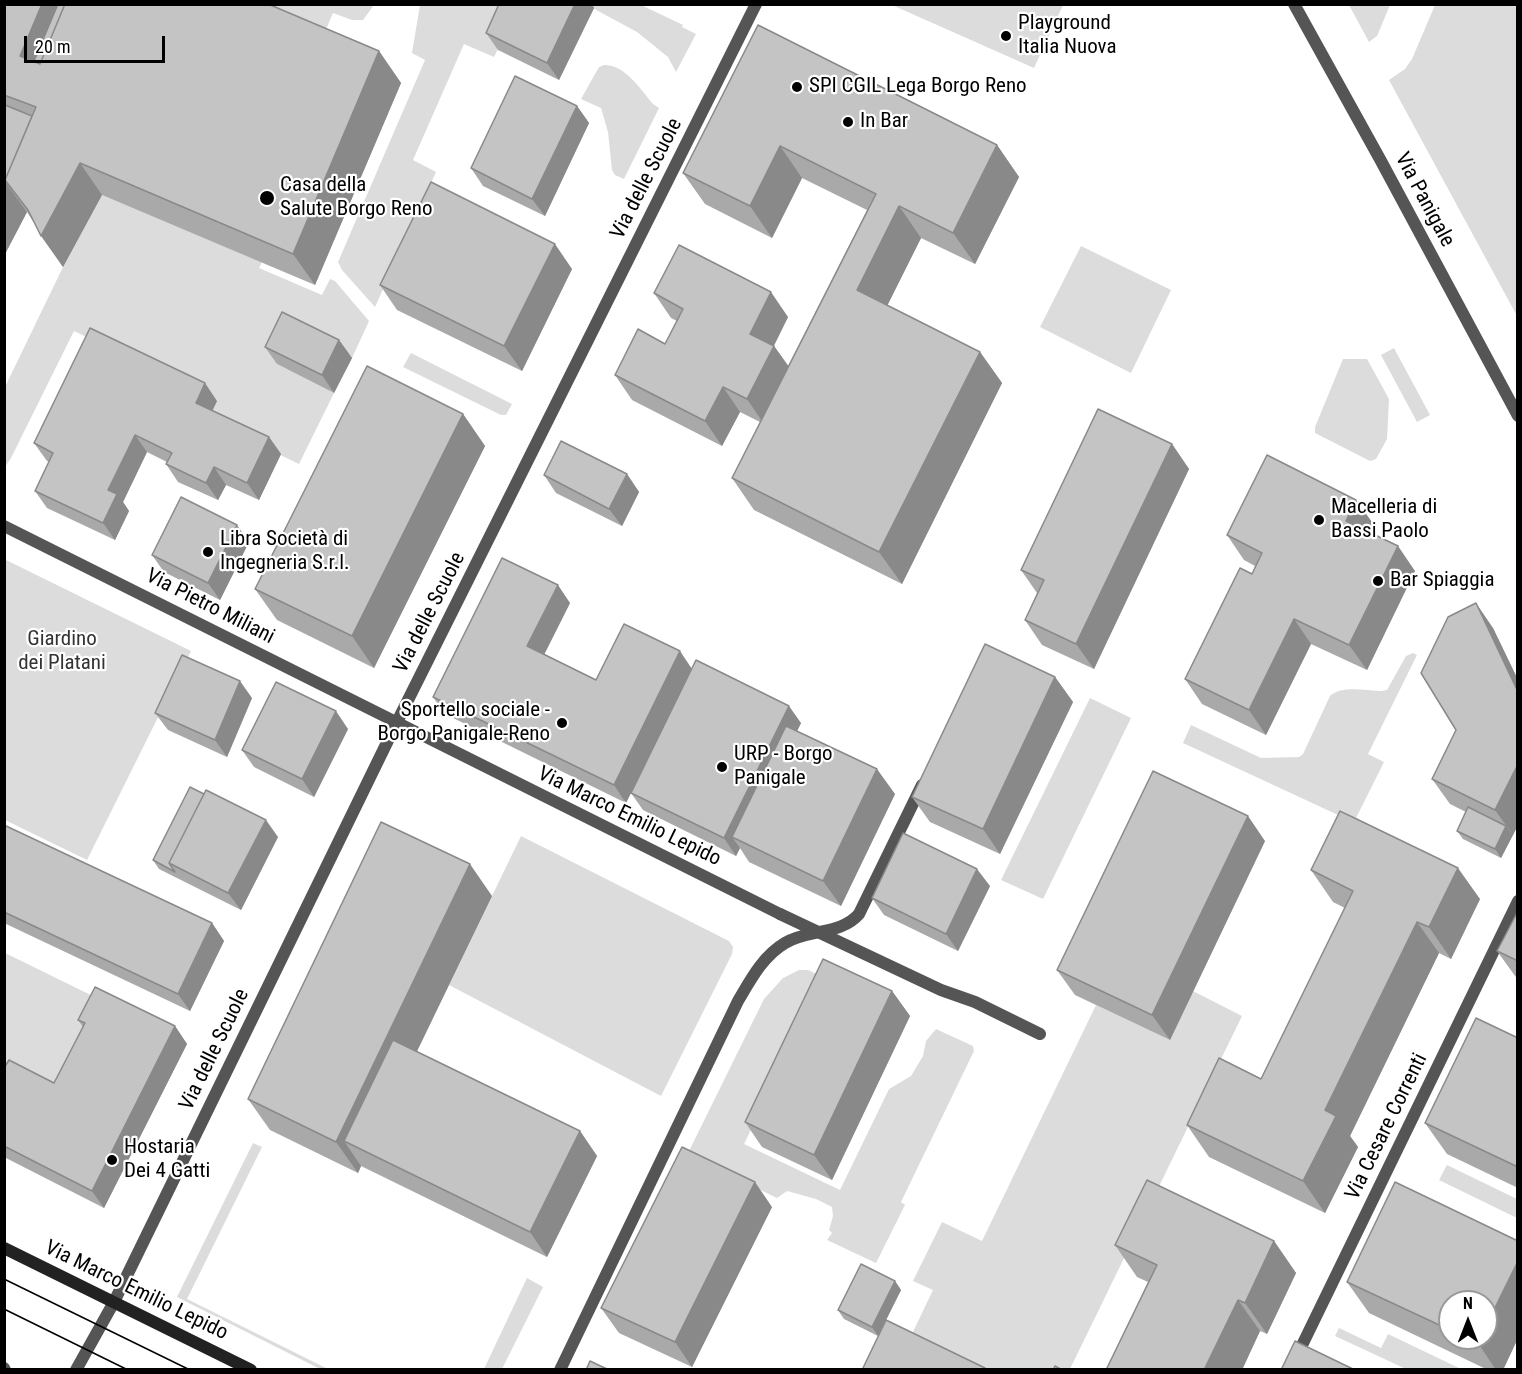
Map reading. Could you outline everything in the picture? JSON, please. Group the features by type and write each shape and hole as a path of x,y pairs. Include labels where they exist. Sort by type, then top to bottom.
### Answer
{"main road":[{"name":"Via Marco Emilio Lepido","path":"4,1248 251,1370"}],"street":[{"name":"Via delle Scuole","path":"76,1370 114,1302 397,722 756,4"},
{"name":"Via Panigale","path":"1294,4 1381,160 1518,416"},
{"name":"Via Pietro Miliani","path":"4,526 397,722"},
{"name":"Via Marco Emilio Lepido","path":"397,722 780,914 1040,1034"},
{"path":"560,1370 738,1001 754,974 766,958 786,942 843,926 853,921 859,914 929,769"},
{"name":"Via Cesare Correnti","path":"1290,1370 1518,901"}],"green space":[{"path":"216,5 374,5 363,20 352,20 333,13 318,48"},
{"path":"420,5 520,5 494,57 464,44 413,160 436,172 375,307 342,270 338,262 425,60 412,53"},
{"path":"587,5 641,5 683,25 682,27 696,34 676,72 668,57 637,32"},
{"name":"Playground Italia Nuova","path":"892,5 1063,5 1034,68"},
{"path":"1349,5 1390,5 1377,36 1369,42"},
{"path":"1435,5 1517,5 1517,316 1389,80 1405,69 1412,59"},
{"path":"604,65 626,73 659,108 624,179 615,175 612,170 608,132 601,108 581,99 599,67"},
{"path":"102,195 262,262 259,268 322,295 330,279 335,281 369,321 352,358 294,330 277,364 334,393 299,464 208,420 217,400 74,331 5,467 4,389 63,267"},
{"path":"1081,246 1171,290 1131,373 1040,327"},
{"path":"1394,348 1430,415 1417,422 1381,355"},
{"path":"411,353 512,404 506,415 501,415 403,367"},
{"path":"1343,359 1367,359 1389,399 1387,439 1376,459 1370,461 1315,433 1315,427"},
{"name":"Giardino dei Platani","path":"4,559 191,651 87,860 5,820"},
{"path":"1413,653 1417,655 1368,754 1384,762 1356,818 1341,810 1338,815 1183,743 1191,725 1261,758 1299,757 1303,754 1330,696 1354,689 1387,690 1406,656"},
{"path":"1090,698 1131,718 1043,899 1001,880"},
{"path":"521,836 729,941 733,947 732,954 661,1096 449,985"},
{"path":"5,953 99,999 55,1086 5,1094"},
{"path":"799,970 808,970 825,978 744,1144 840,1190 889,1089 911,1076 923,1056 926,1041 936,1029 973,1046 974,1051 901,1202 905,1205 876,1263 827,1240 832,1233 829,1230 833,1216 832,1207 816,1199 787,1191 777,1198 695,1158 653,1224 764,999 783,978"},
{"path":"1193,991 1242,1016 1070,1369 976,1369 910,1338 933,1290 913,1281 942,1222 982,1241 1096,1005 1170,1040"},
{"path":"253,1143 262,1147 187,1299 328,1369 320,1369 177,1297"},
{"path":"1447,1165 1517,1199 1517,1218 1439,1180"},
{"path":"527,1278 543,1287 502,1369 484,1369"},
{"path":"1339,1328 1381,1348 1388,1334 1461,1369 1406,1369 1335,1336"}],"building":[{"path":"4,4 42,4 20,56 40,64 65,4 268,4 379,51 293,254 80,163 41,236 28,210 5,180 36,107 4,95"},
{"path":"58,4 65,4 40,64 34,61"},
{"path":"499,4 575,4 547,63 486,33"},
{"path":"758,25 997,145 953,233 899,206 857,290 980,352 879,552 732,478 876,194 780,146 750,206 683,173"},
{"path":"515,76 577,106 532,199 471,168"},
{"path":"5,105 32,116 5,180 4,107"},
{"path":"431,182 555,244 504,346 380,285"},
{"path":"679,245 771,292 750,334 774,346 747,399 723,387 705,421 615,375 638,329 665,344 683,309 654,293"},
{"path":"282,312 339,340 322,375 265,347"},
{"path":"90,328 205,383 196,403 269,437 247,483 214,467 206,483 166,464 172,453 135,435 108,490 117,494 103,523 35,491 53,453 34,443"},
{"path":"367,366 463,414 352,636 255,589"},
{"path":"1098,409 1172,444 1076,644 1025,620 1044,580 1021,570"},
{"path":"561,441 627,474 609,509 544,475"},
{"path":"1267,455 1356,500 1346,521 1398,546 1349,645 1294,619 1249,710 1185,679 1240,568 1252,574 1262,553 1227,535"},
{"path":"181,497 237,525 208,583 152,555"},
{"path":"502,558 558,585 527,646 596,680 624,624 680,651 614,785 433,697"},
{"path":"1476,603 1518,692 1518,764 1495,810 1432,779 1456,730 1421,673 1448,617"},
{"path":"985,644 1055,677 983,829 912,797"},
{"path":"182,655 240,681 215,740 155,713"},
{"name":"URP - Borgo Panigale","path":"696,660 789,706 724,838 631,793"},
{"path":"276,682 336,711 302,779 242,750"},
{"path":"786,726 877,769 823,881 732,837"},
{"path":"1153,771 1248,816 1152,1015 1057,970"},
{"path":"190,787 204,794 169,863 175,872 153,860"},
{"path":"206,790 266,820 228,893 169,863"},
{"path":"1468,807 1506,826 1495,849 1457,831"},
{"path":"1340,811 1458,868 1429,927 1417,922 1325,1110 1336,1116 1303,1181 1187,1125 1219,1058 1261,1079 1353,891 1311,870"},
{"path":"381,822 470,864 336,1142 248,1099"},
{"path":"4,825 212,923 178,994 4,912"},
{"path":"903,833 977,869 946,934 872,898"},
{"path":"1518,911 1518,961 1497,951"},
{"path":"823,959 892,991 814,1155 745,1122"},
{"path":"95,987 175,1026 92,1191 4,1146 4,1068 9,1060 54,1083 85,1023 78,1020"},
{"path":"1476,1018 1518,1038 1518,1167 1425,1123"},
{"path":"393,1040 580,1131 530,1232 344,1141"},
{"path":"682,1147 755,1182 675,1342 601,1308"},
{"path":"1147,1180 1274,1241 1245,1303 1238,1300 1204,1370 1106,1370 1157,1265 1115,1245"},
{"path":"1395,1182 1518,1241 1518,1261 1498,1302 1498,1290 1438,1290 1438,1324 1347,1282"},
{"path":"861,1264 895,1281 872,1327 838,1310"},
{"path":"886,1320 985,1368 984,1370 862,1370"},
{"path":"1295,1341 1355,1370 1281,1370"},
{"path":"590,1361 609,1370 586,1370"}],"tram line":[{"path":"4,1279 190,1370"},
{"path":"4,1309 128,1370"}],"place":[{"name":"Playground Italia Nuova","path":"1006,36"},
{"name":"SPI CGIL Lega Borgo Reno","path":"797,87"},
{"name":"In Bar","path":"848,122"},
{"name":"Casa della Salute Borgo Reno","path":"267,198"},
{"name":"Macelleria di Bassi Paolo","path":"1319,520"},
{"name":"Libra Società di Ingegneria S.r.l.","path":"208,552"},
{"name":"Bar Spiaggia","path":"1378,581"},
{"name":"Sportello sociale - Borgo Panigale-Reno","path":"562,723"},
{"name":"URP - Borgo Panigale","path":"722,767"},
{"name":"Hostaria Dei 4 Gatti","path":"112,1160"}]}
